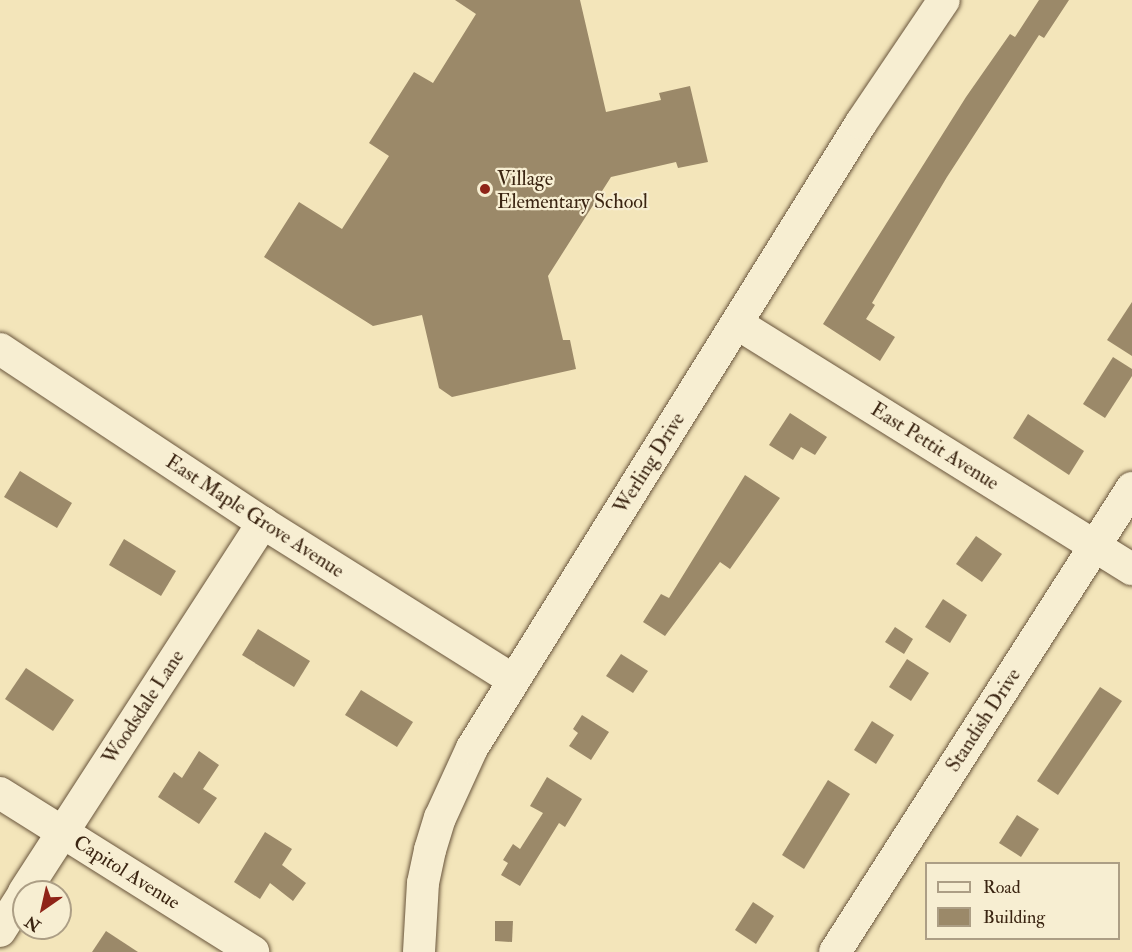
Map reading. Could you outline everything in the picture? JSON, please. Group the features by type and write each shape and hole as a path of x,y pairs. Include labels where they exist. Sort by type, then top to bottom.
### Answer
{"street":[{"name":"Werling Drive","path":"419,952 423,883 440,818 472,748 512,679 738,324 861,123 944,0"},
{"name":"East Pettit Avenue","path":"738,324 1132,569"},
{"name":"East Maple Grove Avenue","path":"0,349 263,523 512,679"},
{"name":"Standish Drive","path":"835,952 1132,488"},
{"name":"Woodsdale Lane","path":"32,880 263,523"},
{"name":"Capitol Avenue","path":"0,793 253,952"},
{"name":"Woodsdale Lane","path":"0,931 12,912"}],"building":[{"name":"Village Elementary School","path":"455,0 580,0 606,112 661,100 659,93 690,86 708,162 678,168 676,162 611,177 548,276 563,340 570,340 576,369 452,397 439,388 422,315 373,326 264,257 299,202 342,229 389,156 369,143 414,72 433,83 476,14"},
{"path":"1039,0 1069,0 1044,38 1039,35 947,177 872,303 875,305 866,319 895,337 880,361 823,324 966,97 1010,34 1015,37"},
{"path":"1132,302 1132,356 1107,340"},
{"path":"1113,357 1132,369 1132,376 1105,418 1083,404"},
{"path":"790,413 827,437 815,455 801,447 793,460 769,445"},
{"path":"1028,414 1084,451 1069,475 1013,438"},
{"path":"20,471 72,503 57,528 4,497"},
{"path":"745,475 780,498 730,569 720,562 665,636 643,622 661,594 669,598"},
{"path":"976,536 1002,554 982,582 956,564"},
{"path":"124,539 176,571 161,596 109,565"},
{"path":"943,599 967,615 950,643 925,627"},
{"path":"895,627 913,639 904,654 885,642"},
{"path":"258,629 310,661 294,687 242,655"},
{"path":"621,654 648,671 633,693 606,676"},
{"path":"907,659 929,673 911,701 889,687"},
{"path":"26,668 74,700 53,731 5,699"},
{"path":"1100,687 1122,701 1058,795 1037,781"},
{"path":"361,690 413,722 397,747 345,715"},
{"path":"582,715 609,732 591,760 569,746 578,733 573,729"},
{"path":"872,721 894,735 876,764 854,750"},
{"path":"199,751 219,765 203,789 217,798 199,824 158,797 174,772 182,778"},
{"path":"547,777 582,799 565,827 559,823 520,886 501,875 508,863 503,860 513,844 520,849 543,813 530,806"},
{"path":"828,780 850,794 804,869 782,855"},
{"path":"1017,815 1039,829 1021,857 999,843"},
{"path":"265,832 292,849 282,865 306,883 293,901 270,883 260,899 234,882"},
{"path":"753,902 774,916 756,944 735,930"},
{"path":"495,921 513,921 512,942 495,941"},
{"path":"106,931 138,952 92,952"}],"place":[{"name":"Village Elementary School","path":"485,189"}]}
